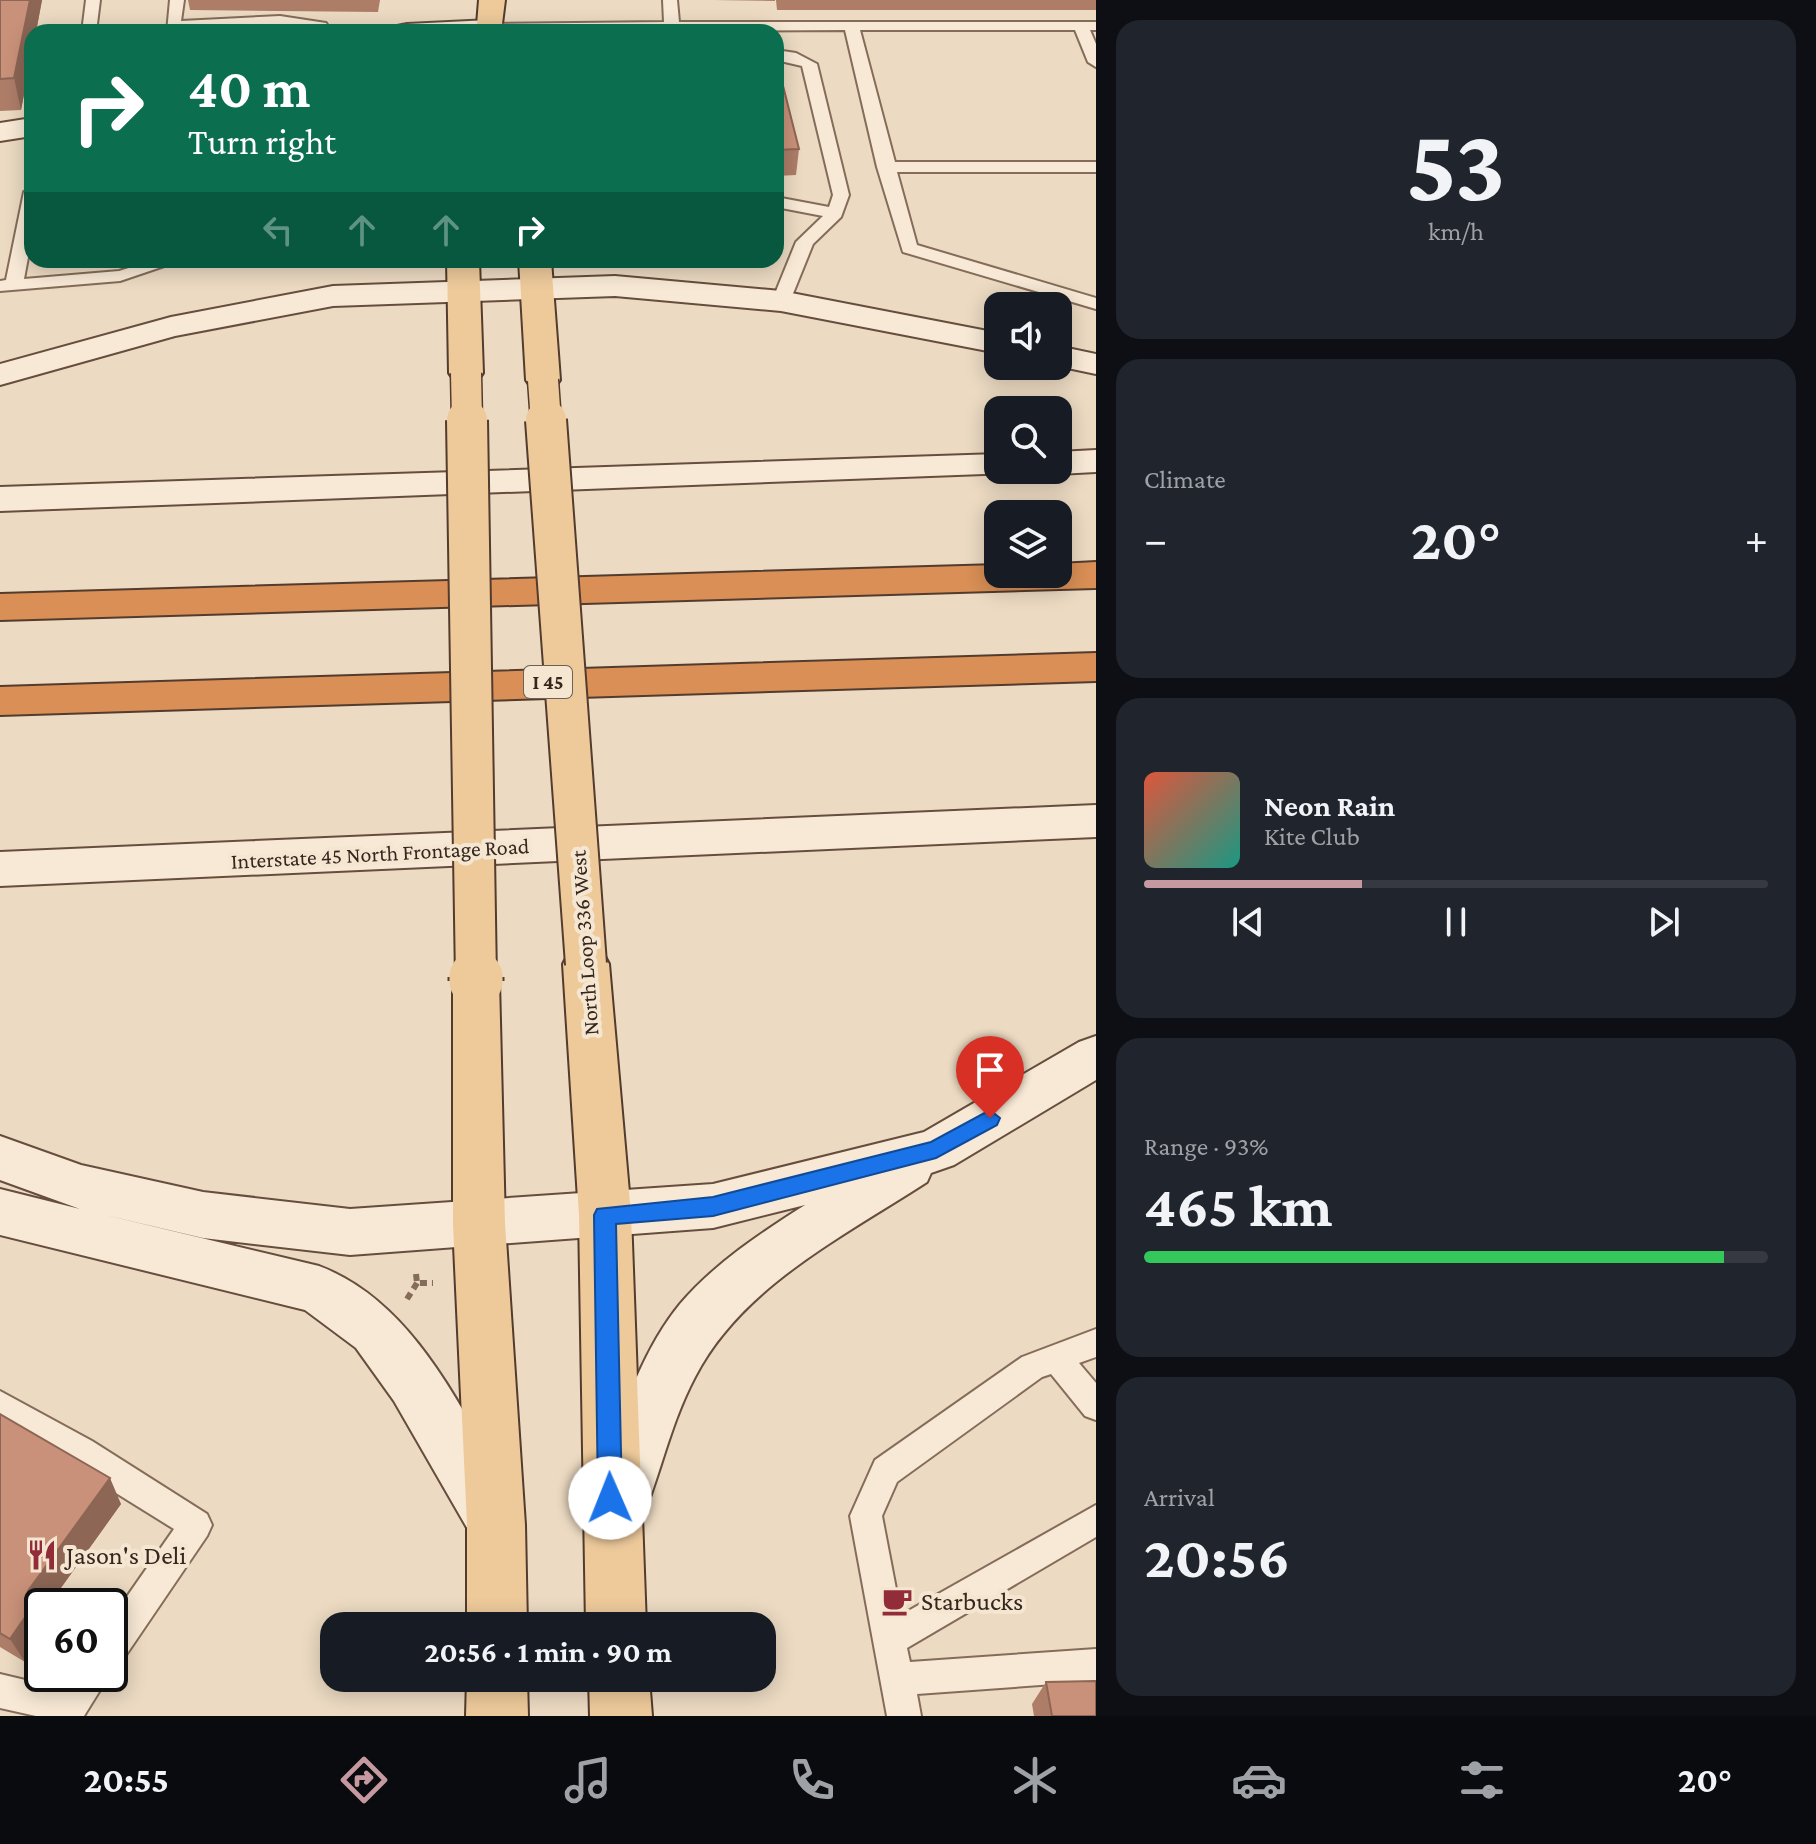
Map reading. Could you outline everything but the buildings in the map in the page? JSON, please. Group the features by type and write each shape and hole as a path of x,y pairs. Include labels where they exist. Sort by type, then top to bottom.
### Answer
{"highway":[{"path":"0,607 1096,575"},
{"name":"I 45","path":"0,701 1096,667"}],"main road":[{"path":"490,24 492,0"},
{"path":"0,132 24,128"},
{"path":"333,296 382,268"},
{"path":"629,268 694,290"},
{"path":"0,375 171,327 333,296 464,276 536,275 615,286 694,290 781,301 984,340"},
{"name":"North Loop 336 West","path":"536,275 605,1215 615,1612"},
{"path":"464,276 479,1224 496,1525 497,1612"},
{"path":"1072,359 1096,364"},
{"path":"1072,462 1096,461"},
{"path":"0,499 984,465"},
{"name":"Interstate 45 North Frontage Road","path":"0,869 1096,821"},
{"path":"611,1527 669,1373 698,1323 744,1277 936,1150 1096,1056"},
{"path":"0,1158 81,1187 203,1215 350,1232 713,1206 936,1150"},
{"path":"0,1212 319,1290 375,1331 413,1383 496,1525"},
{"path":"497,1692 497,1716"},
{"path":"620,1692 621,1716"}],"lane":[{"path":"90,24 93,0"},
{"path":"175,24 177,0"},
{"path":"670,0 672,24"},
{"path":"233,24 280,20 307,24"},
{"path":"784,26 1088,26 1096,62"},
{"path":"851,26 885,167 909,248 1096,304"},
{"path":"781,301 805,242 835,213 841,195 809,64 784,56"},
{"path":"885,167 1096,167"},
{"path":"784,203 835,213"},
{"path":"24,222 7,286 120,276 146,268"},
{"path":"904,1716 866,1516 886,1471 1032,1367 1096,1343"},
{"path":"1057,1358 1096,1406"},
{"path":"0,1405 81,1451 196,1525 128,1623"},
{"path":"889,1640 1096,1520"},
{"path":"897,1679 1096,1665"},
{"path":"0,1691 70,1707 80,1692"}],"path":[{"path":"407,1299 417,1283 415,1261"},
{"path":"417,1283 439,1283"}],"place":[{"name":"Jason's Deli","path":"42,1555"},
{"name":"Starbucks","path":"897,1601"}],"route":[{"path":"610,1498 605,1215 713,1206 936,1150 990,1118"}]}
